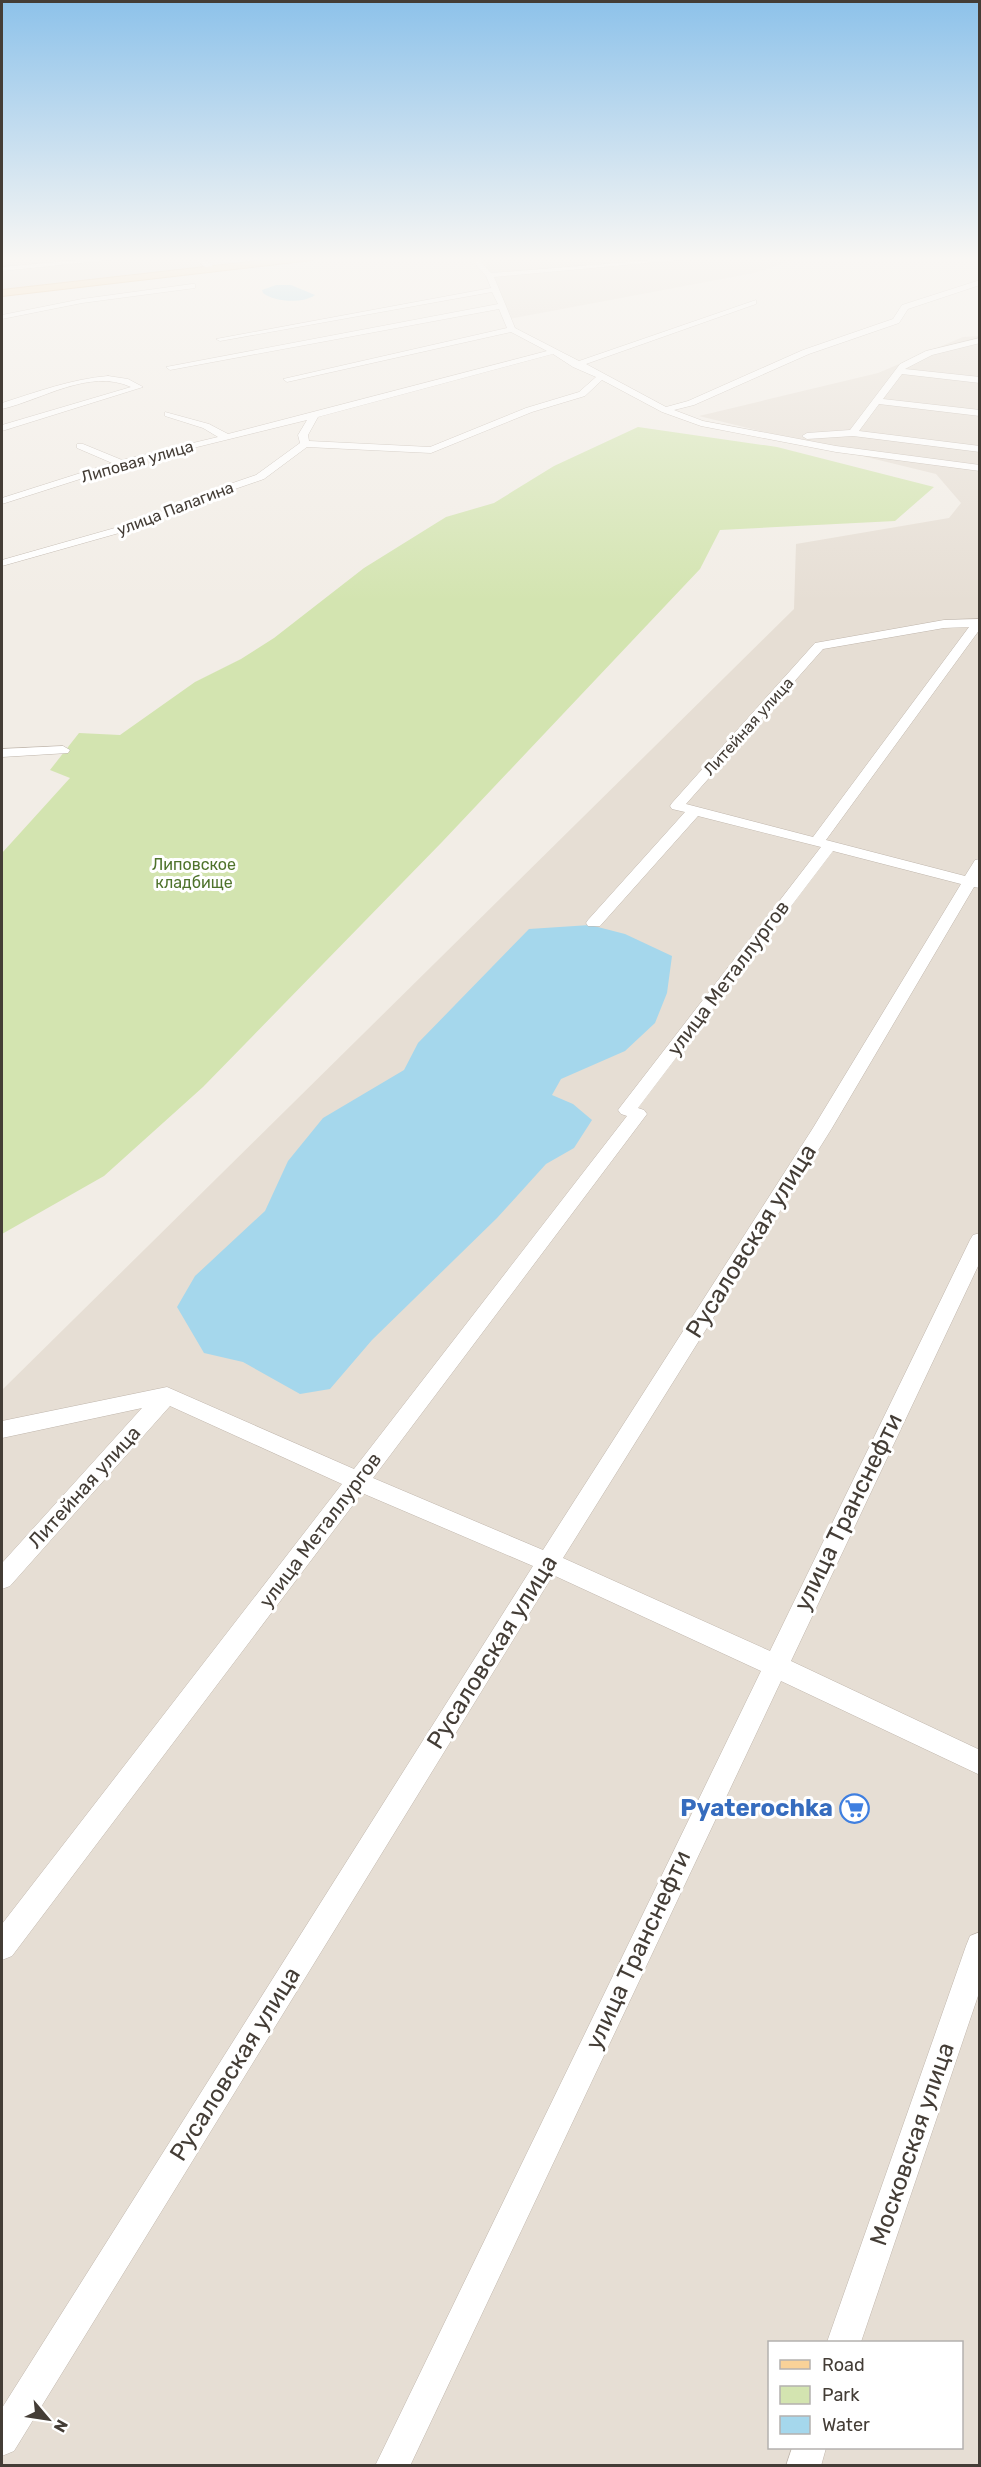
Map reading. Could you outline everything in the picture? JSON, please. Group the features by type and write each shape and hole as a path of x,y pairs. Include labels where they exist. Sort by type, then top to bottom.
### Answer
{"street":[{"path":"287,379 318,372"},
{"name":"Липовая улица","path":"2,501 121,464 475,372"},
{"path":"589,372 665,411 701,423 771,437 799,439 863,454 980,468"},
{"path":"665,411 759,372"},
{"path":"853,433 899,372"},
{"path":"910,372 980,380"},
{"path":"315,414 303,435 305,444 431,450 529,410 582,394 600,378"},
{"path":"2,406 93,379 127,381 139,387 2,428"},
{"path":"877,401 980,413"},
{"path":"168,414 206,426 226,437"},
{"path":"799,439 853,433 980,450"},
{"name":"улица Палагина","path":"2,563 147,522 196,498 261,477 305,444"},
{"path":"80,446 121,464"},
{"name":"Литейная улица","path":"694,810 677,806 819,646 944,624 979,623"},
{"name":"улица Металлургов","path":"2,1947 358,1481 633,1112 979,623"},
{"path":"2,753 63,750"},
{"path":"594,923 694,810 823,844 976,876"},
{"name":"Русаловская улица","path":"2,2439 548,1562 798,1167 976,876"},
{"name":"улица Транснефти","path":"392,2466 774,1665 980,1240"},
{"path":"2,1429 167,1395 358,1481 548,1562 774,1665 980,1763"},
{"name":"Литейная улица","path":"2,1579 167,1395"},
{"name":"Московская улица","path":"845,2341 980,1946"},
{"path":"803,2466 809,2449"}],"shaded area":[{"path":"979,372 979,2465 2,2466 2,1390 794,609 796,544 949,518 961,503 936,474 699,416 878,373"}],"green space":[{"name":"Липовское кладбище","path":"638,427 777,447 934,487 895,521 720,530 700,569 442,842 203,1087 104,1176 2,1234 2,853 70,778 50,770 79,733 120,735 195,682 241,659 274,638 364,568 446,517 494,503 554,466"}],"water":[{"path":"590,925 625,934 672,956 667,993 655,1023 625,1051 561,1079 552,1095 573,1104 592,1120 574,1148 546,1164 497,1218 372,1340 330,1389 300,1394 243,1362 204,1353 177,1307 195,1276 265,1211 288,1161 323,1118 404,1070 418,1043 529,929"}],"place":[{"name":"Pyaterochka","path":"854,1808"}]}
